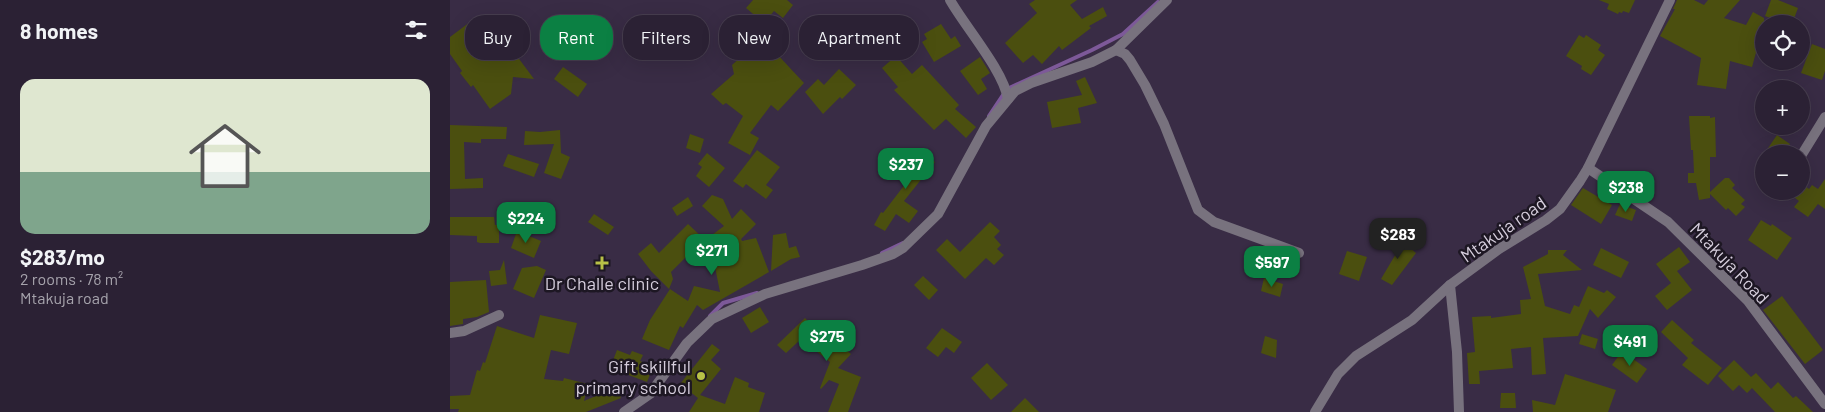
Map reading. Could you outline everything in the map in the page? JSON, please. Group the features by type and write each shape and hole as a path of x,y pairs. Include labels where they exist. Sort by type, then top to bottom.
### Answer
{"street":[{"path":"950,0 998,73 1007,89 1008,98"},
{"path":"624,412 650,394 687,343 712,319 765,294 862,265 904,248 938,214 986,126 1008,98 1031,83 1092,62 1116,50 1167,0"},
{"name":"Mtakuja road","path":"1315,412 1338,374 1356,356 1412,320 1450,286 1499,249 1546,220 1560,209 1588,168 1670,0"},
{"path":"1116,50 1125,54 1130,60 1145,85 1164,124 1198,210 1214,222 1299,253"},
{"path":"1808,145 1825,116"},
{"name":"Mtakuja Road","path":"1588,168 1668,222 1748,301 1825,404"},
{"path":"1450,286 1457,352 1459,412"},
{"path":"450,333 464,331 499,315"}],"building":[{"path":"753,0 787,0 793,5 785,15 779,15 774,11 771,15 754,15 746,8"},
{"path":"1035,0 1077,0 1070,5 1082,19 1103,7 1107,16 1089,26 1091,28 1062,50 1059,46 1042,64 1033,55 1023,63 1005,43 1037,13 1029,4"},
{"path":"1599,0 1635,0 1629,13 1623,11 1618,14 1607,9 1609,4"},
{"path":"1677,0 1694,0 1704,5 1708,0 1740,0 1724,18 1746,25 1753,12 1758,15 1755,15 1755,56 1752,67 1730,61 1726,89 1697,85 1701,58 1660,36 1675,9 1673,9"},
{"path":"1771,0 1778,0 1798,8 1795,15 1765,15"},
{"path":"941,24 951,39 955,36 961,46 934,62 922,42 927,39 924,34"},
{"path":"465,26 465,60 520,60 534,79 513,77 511,94 490,109 473,85 471,87 460,73 462,71 450,54 450,37"},
{"path":"1579,35 1584,38 1586,35 1601,45 1598,50 1605,55 1591,75 1581,69 1582,66 1566,56"},
{"path":"1812,44 1825,49 1825,71 1822,80 1801,73 1802,70 1810,70 1810,49"},
{"path":"980,57 990,73 981,79 987,89 978,95 960,71"},
{"path":"738,60 783,60 804,83 778,111 771,105 750,133 759,138 750,155 728,143 743,116 726,103 723,105 711,94 734,74 732,65"},
{"path":"891,60 900,60 912,74 922,65 959,105 955,109 976,127 966,138 946,119 934,130 894,90 898,87 882,68"},
{"path":"563,67 587,84 578,97 554,79"},
{"path":"839,69 856,85 842,99 840,97 823,114 805,92 818,79 824,85"},
{"path":"1085,77 1097,103 1078,108 1081,123 1052,128 1047,102 1082,95 1076,81"},
{"path":"1689,116 1715,117 1716,157 1710,157 1710,192 1725,178 1729,178 1735,185 1732,188 1745,200 1741,204 1745,207 1736,216 1728,208 1726,210 1710,194 1710,198 1699,200 1696,183 1688,183 1688,173 1694,173"},
{"path":"450,125 507,127 506,139 481,139 481,143 464,142 465,179 483,178 483,188 450,189"},
{"path":"560,130 561,153 570,157 561,179 544,173 554,144 524,145 525,131"},
{"path":"690,134 704,139 700,153 686,148"},
{"path":"1777,135 1790,144 1789,145 1770,145"},
{"path":"915,149 935,162 904,201 918,211 909,223 896,214 885,231 874,225 881,212 883,213 906,183 898,176 910,163 906,160"},
{"path":"757,150 780,167 766,185 773,190 766,199 746,184 743,188 733,181"},
{"path":"707,153 725,168 709,187 696,176 702,167 698,164"},
{"path":"508,154 539,164 534,177 503,166"},
{"path":"1825,179 1825,209 1818,204 1808,217 1794,207 1799,201 1798,200 1810,200 1810,188 1812,185 1818,189"},
{"path":"1583,188 1612,205 1601,224 1571,205"},
{"path":"712,195 723,199 732,219 741,209 756,224 741,239 742,241 756,238 769,272 703,310 697,305 683,328 680,326 669,350 642,339 650,320 670,289 688,301 694,286 720,292 715,267 735,262 712,235 724,226 702,206"},
{"path":"688,197 693,206 677,216 672,208"},
{"path":"1620,204 1636,210 1632,221 1615,215"},
{"path":"594,214 614,227 608,235 588,222"},
{"path":"450,217 494,217 495,225 499,225 499,243 480,243 477,242 477,236 450,235"},
{"path":"1761,220 1771,226 1772,224 1792,238 1777,260 1748,240"},
{"path":"990,222 1000,231 994,237 1001,245 997,249 1004,255 994,265 986,258 965,279 936,250 947,239 960,252"},
{"path":"688,224 704,239 671,272 673,279 669,289 651,271 638,254 651,243 659,253"},
{"path":"517,231 541,241 534,258 511,248"},
{"path":"786,233 789,248 796,246 800,257 791,259 771,271 773,235"},
{"path":"1395,235 1416,253 1392,285 1381,279 1397,252 1387,245"},
{"path":"1679,247 1690,262 1677,271 1692,290 1667,310 1655,296 1671,283 1656,264"},
{"path":"1601,248 1629,262 1621,278 1593,265"},
{"path":"1548,250 1567,250 1563,255 1582,270 1538,274 1545,306 1570,314 1574,305 1579,307 1588,286 1604,293 1607,290 1616,297 1598,318 1590,309 1578,336 1543,338 1546,374 1532,375 1531,347 1511,349 1513,368 1479,371 1480,384 1469,384 1467,353 1475,352 1472,317 1491,316 1491,318 1521,314 1520,300 1531,299 1523,267 1548,254"},
{"path":"1347,251 1367,257 1359,281 1339,274"},
{"path":"504,260 507,284 491,286 489,271 500,270"},
{"path":"537,266 546,270 534,298 513,289 522,268"},
{"path":"923,276 938,290 929,300 914,285"},
{"path":"1264,278 1283,284 1280,297 1261,291"},
{"path":"486,280 489,312 477,317 463,319 463,324 450,326 450,282"},
{"path":"1782,296 1823,350 1805,364 1763,310"},
{"path":"760,307 769,322 751,333 742,318"},
{"path":"540,315 577,323 569,354 551,350 544,379 563,381 564,378 588,384 584,401 617,387 621,398 586,412 458,412 459,409 450,409 450,396 470,395 477,370 480,371 483,362 485,363 497,326 534,338"},
{"path":"805,318 819,332 821,329 851,354 838,368 861,377 848,412 828,412 839,384 829,380 820,388 830,362 801,339 786,353 777,345"},
{"path":"1672,320 1694,340 1691,343 1722,368 1708,385 1682,365 1688,358 1661,332"},
{"path":"942,328 962,342 954,353 946,347 938,357 926,348"},
{"path":"1582,334 1598,339 1595,349 1579,344"},
{"path":"1265,336 1277,340 1276,358 1261,353"},
{"path":"712,344 720,350 711,360 721,369 700,395 725,404 735,377 749,383 748,387 765,393 759,412 689,412 698,398 680,384"},
{"path":"617,350 630,355 632,351 643,355 640,361 650,365 648,371 651,372 647,382 610,368"},
{"path":"1622,351 1647,369 1637,383 1612,365"},
{"path":"1734,360 1751,377 1756,373 1771,389 1778,382 1793,398 1796,396 1813,412 1775,412 1752,388 1747,393 1739,385 1733,391 1718,376"},
{"path":"987,363 1008,385 991,400 971,378"},
{"path":"1565,374 1616,390 1608,412 1533,412 1532,400 1555,405"},
{"path":"1501,393 1515,393 1516,408 1500,408"},
{"path":"1025,398 1039,412 1011,412"}],"waterway":[{"path":"989,116 1007,89 1123,34 1158,2"},
{"path":"882,253 903,243"},
{"path":"710,316 723,303 757,293"}],"place":[{"name":"Dr Challe clinic","path":"602,263"},
{"name":"Gift skillful primary school","path":"701,376"}]}
